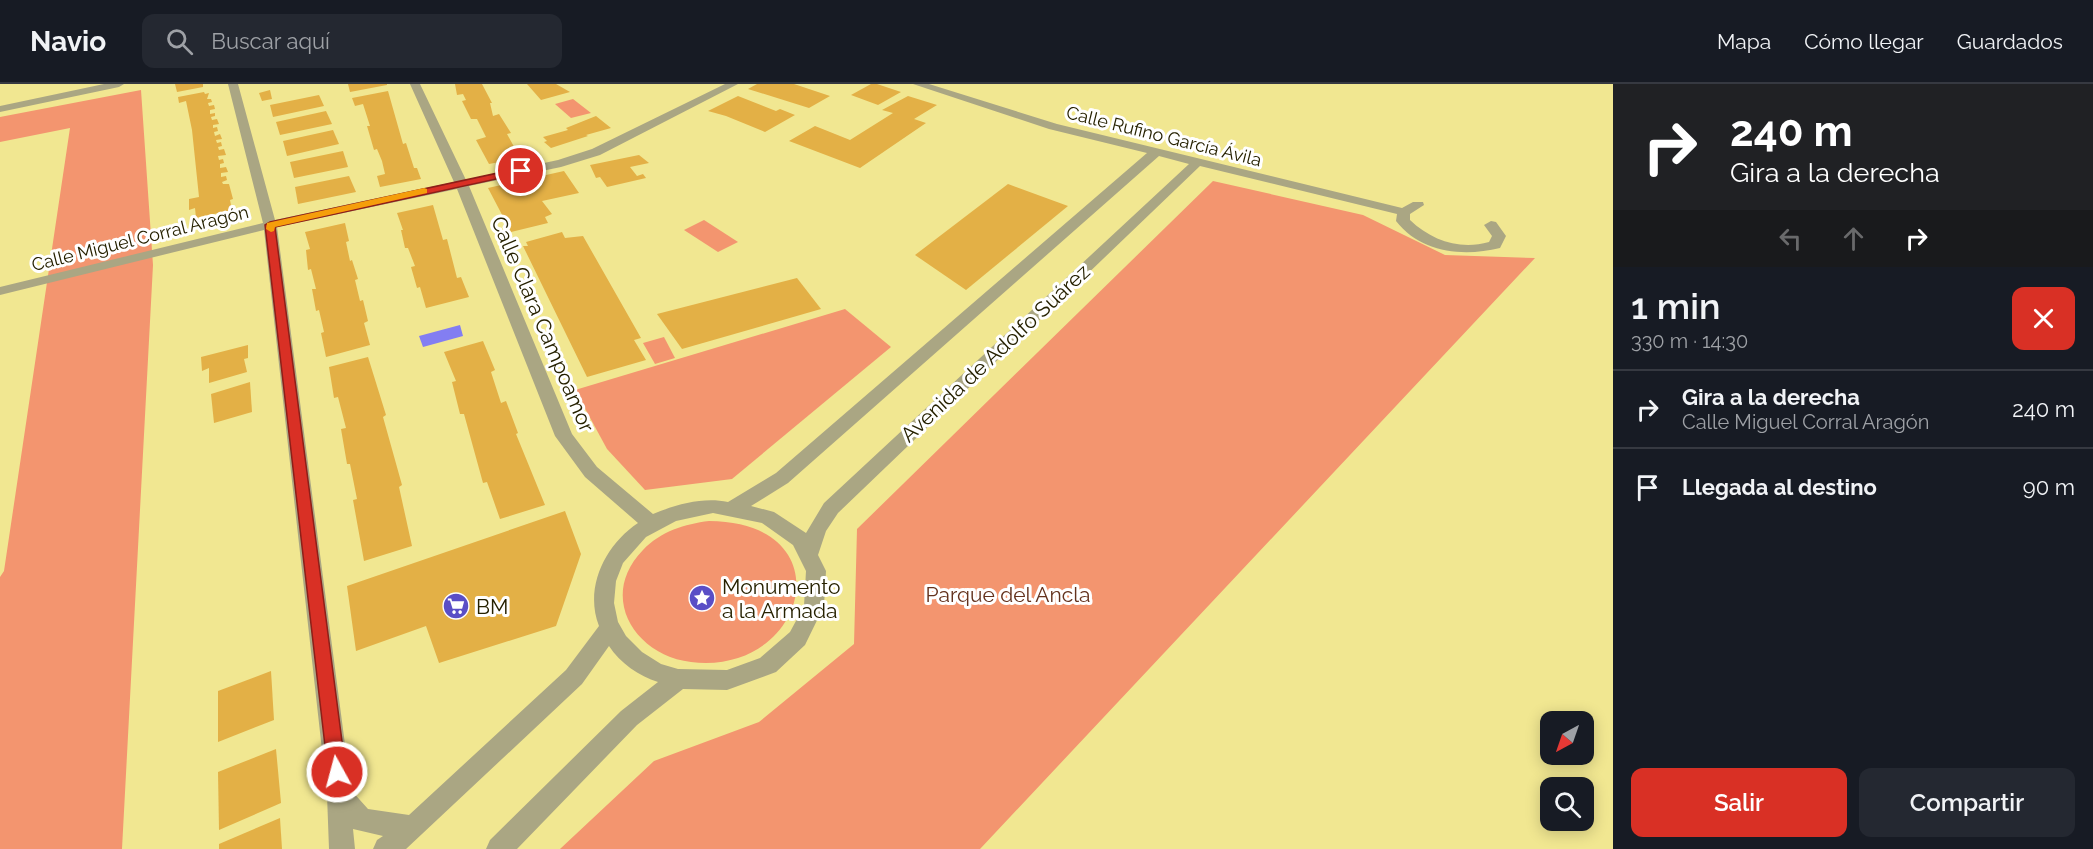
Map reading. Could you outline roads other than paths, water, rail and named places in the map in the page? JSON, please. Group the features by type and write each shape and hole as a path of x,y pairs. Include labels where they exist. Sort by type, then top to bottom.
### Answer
{"street":[{"path":"0,109 119,84"},
{"path":"233,84 270,225 339,795 342,849"},
{"name":"Calle Clara Campoamor","path":"415,84 461,183 564,436 591,472 652,524"},
{"name":"Calle Miguel Corral Aragón","path":"0,291 270,225 561,163 596,152 733,84"},
{"name":"Calle Rufino García Ávila","path":"918,84 1053,127 1404,212"},
{"name":"Avenida de Adolfo Suárez","path":"735,507 782,478 1155,153"},
{"name":"Avenida de Adolfo Suárez","path":"809,554 818,529 831,507 1197,163"},
{"path":"1418,205 1404,212 1403,221 1414,233 1433,243 1458,249 1480,250 1495,245 1499,236 1491,225"},
{"path":"735,507 779,522 796,536 809,554 817,573 818,594 813,615 801,636 783,654 761,668 734,678 707,681 679,679 655,672 635,661 619,646 609,629 603,605 605,581 615,559 625,546 652,524 692,508 735,507"},
{"path":"386,849 413,828 574,677 609,629"},
{"path":"499,849 629,718 679,679"},
{"path":"339,795 362,820 413,828"}],"place":[{"name":"Monumento a la Armada","path":"702,598"},
{"name":"BM","path":"456,606"}],"park label":[{"name":"Parque del Ancla","path":"1008,594"}]}
